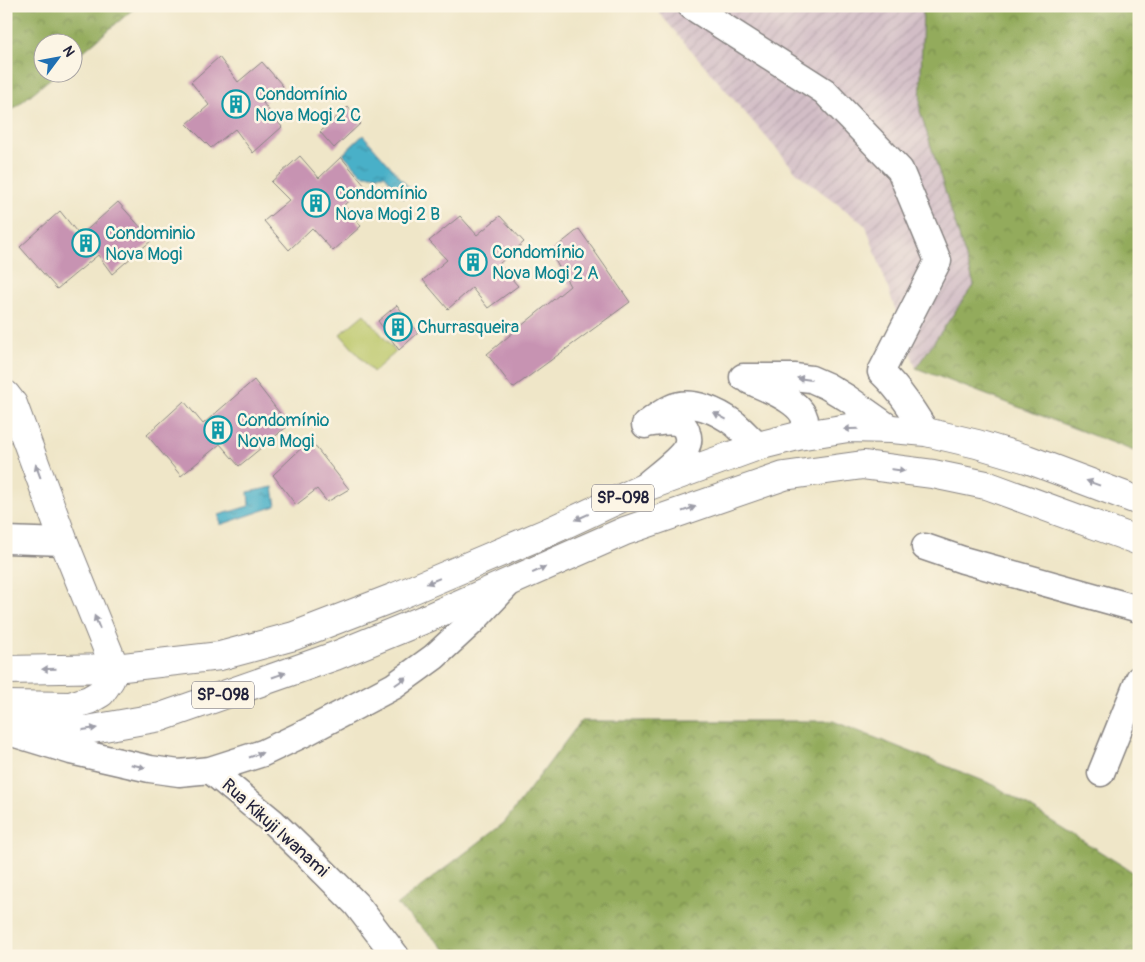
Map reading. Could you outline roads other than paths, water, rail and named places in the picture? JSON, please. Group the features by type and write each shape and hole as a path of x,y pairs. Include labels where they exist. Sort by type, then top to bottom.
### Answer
{"main road":[{"path":"6,706 70,706 90,700 101,692 110,680 115,668 8,401"},
{"name":"SP-098","path":"6,670 115,668 220,656 294,636 395,597 502,552 643,488 758,446 798,436 848,428 926,432 977,444 1027,459 1139,500"},
{"name":"SP-098","path":"6,727 87,730 161,717 335,656 509,583 625,531 784,476 862,465 933,474 986,485 1139,541"}],"street":[{"path":"691,6 824,91 900,170 938,261 881,372 892,382 906,400 926,432"},
{"path":"798,436 804,428 804,419 799,409 790,400 742,377 811,379 847,398 891,429"},
{"path":"643,488 686,448 687,430 681,424 673,421 645,424 672,407 684,404 698,405 719,414 735,424 758,446"},
{"path":"6,540 64,542"},
{"path":"925,547 963,560 1139,609"},
{"path":"210,770 262,753 351,710 394,686 434,657 473,622 509,583"},
{"path":"1101,773 1139,679"},
{"name":"Rua Kikuji Iwanami","path":"6,731 71,751 150,769 179,773 210,770 273,822 305,853 356,904 396,956"}],"water":[{"path":"363,135 412,191 403,198 385,175 363,175 343,154"},
{"path":"273,487 276,506 220,525 219,515 249,506 248,492"}],"place":[{"name":"Condomínio Nova Mogi 2 C","path":"236,104"},
{"name":"Condomínio Nova Mogi 2 B","path":"316,203"},
{"name":"Condominio Nova Mogi","path":"86,243"},
{"name":"Condomínio Nova Mogi 2 A","path":"473,262"},
{"name":"Churrasqueira","path":"398,327"},
{"name":"Condomínio Nova Mogi","path":"218,430"}]}
